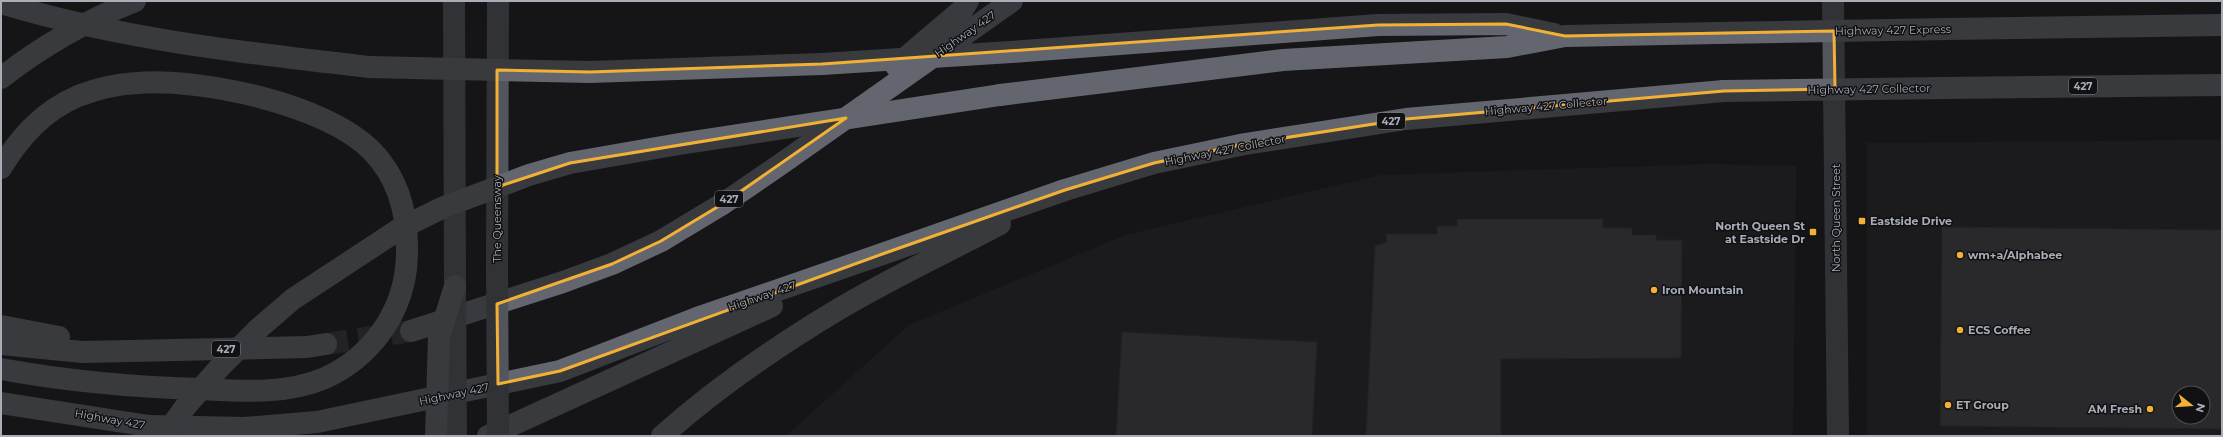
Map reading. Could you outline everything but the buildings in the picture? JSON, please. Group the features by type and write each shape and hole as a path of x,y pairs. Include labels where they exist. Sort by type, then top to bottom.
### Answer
{"highway":[{"path":"1,78 84,24 135,1"},
{"path":"781,164 963,9 968,1"},
{"name":"Highway 427","path":"411,331 612,264 661,241 724,203 1012,1"},
{"path":"1,3 28,11 139,35 257,54 369,67 590,72 822,64 1011,52 1378,25 1506,24 1565,36"},
{"name":"Highway 427 Express","path":"1565,36 2222,25"},
{"path":"164,436 186,406 220,367 258,330 294,299 402,228 444,207 529,175 570,163 679,144 1000,95 1283,60 1506,47 1565,36"},
{"path":"1,168 20,139 36,123 56,108 77,97 97,90 118,84 164,82 187,84 253,96 293,107 338,126 358,138 372,150 392,178 398,193 406,220 408,247 404,280 396,309 378,337 348,365 324,379 310,384 281,389 254,391 166,388 66,380 1,369"},
{"name":"Highway 427 Collector","path":"888,252 1065,190 1154,163 1244,144 1406,119 1724,91 2222,85"},
{"path":"662,436 685,416 788,340 841,308 1065,190"},
{"path":"488,436 888,252"},
{"name":"Highway 427","path":"1,403 149,426 244,428 317,422 560,371 697,318 888,252"},
{"path":"436,436 440,337 455,286"},
{"path":"1,326 125,349"},
{"name":"427","path":"1,344 83,352 125,349 291,348 326,344"}],"main road":[{"path":"454,1 456,436"},
{"name":"The Queensway","path":"498,1 498,436"},
{"name":"North Queen Street","path":"1833,1 1838,436"}],"highlighted area":[{"path":"1506,24 1565,36 1834,31 1835,89 1724,91 1406,119 1245,144 1154,163 1065,190 888,252 560,371 498,384 497,304 612,264 661,241 724,203 846,118 570,163 497,187 497,70 590,72 822,64 1378,25"}],"shaded area":[{"path":"2222,140 2222,436 1867,436 1867,143"},
{"path":"1710,164 1796,166 1793,436 786,436 909,325 1126,235 1381,175"}],"tunnel":[{"path":"326,344 411,331"}],"place":[{"name":"Eastside Drive","path":"1862,221"},
{"name":"North Queen St at Eastside Dr","path":"1813,232"},
{"name":"wm+a/Alphabee","path":"1960,255"},
{"name":"Iron Mountain","path":"1654,290"},
{"name":"ECS Coffee","path":"1960,330"},
{"name":"ET Group","path":"1948,405"},
{"name":"AM Fresh","path":"2150,409"}]}
